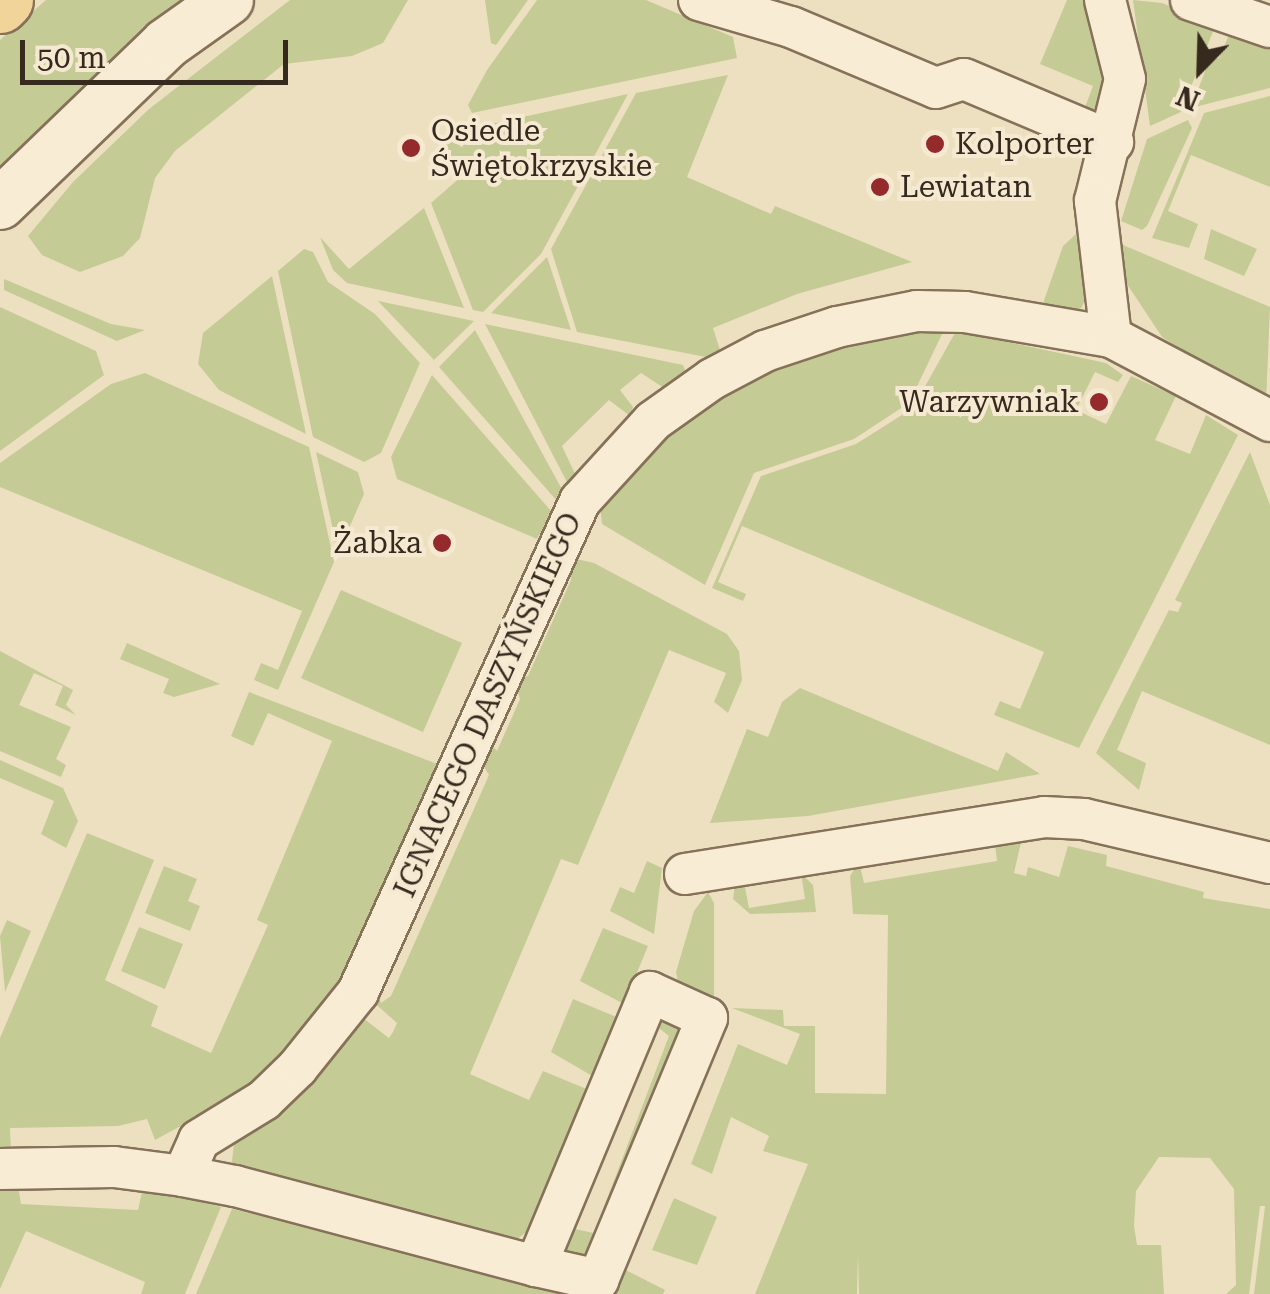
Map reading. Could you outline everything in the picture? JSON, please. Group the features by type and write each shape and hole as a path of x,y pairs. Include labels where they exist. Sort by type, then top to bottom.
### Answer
{"street":[{"path":"0,204 166,44 228,0"},
{"path":"700,0 792,27 936,88 964,79 1114,142"},
{"path":"1105,0 1125,79 1114,142 1095,202 1111,337"},
{"path":"1191,0 1270,27"},
{"name":"IGNACEGO DASZYŃSKIEGO","path":"183,1176 199,1140 264,1100 358,992 564,527 652,421 765,351 837,327 918,312 1006,317 1111,337 1270,421"},
{"path":"685,874 1044,817 1084,819 1270,863"},
{"path":"0,1170 114,1167 183,1176 536,1266 598,1280 708,1018 650,992 536,1266"}],"green space":[{"path":"46,0 188,0 0,171 0,40"},
{"path":"290,0 408,0 383,43 352,56 284,64 175,151 155,178 140,238 123,256 80,272 42,255 28,236 73,182 149,109"},
{"path":"485,0 528,0 496,45 491,43"},
{"path":"537,0 646,0 733,37 737,58 472,113 468,105 487,70"},
{"path":"1067,0 1091,0 1110,81 1105,107 1092,114 1082,115 1093,86 1040,64"},
{"path":"1133,0 1162,3 1216,24 1181,112 1150,126"},
{"path":"1232,28 1270,43 1270,88 1191,108 1209,61 1219,58"},
{"path":"728,75 687,177 771,214 775,206 912,262 797,294 713,328 721,353 711,358 577,332 551,249 636,93"},
{"path":"628,94 541,254 483,312 473,310 431,203 463,175 442,150 445,134"},
{"path":"1270,96 1270,187 1191,155 1168,211 1198,224 1189,248 1152,238 1204,113"},
{"path":"1188,120 1192,128 1147,226 1142,230 1121,221 1147,139"},
{"path":"424,208 464,308 347,283 333,270 320,237 349,269"},
{"path":"1211,229 1257,249 1244,276 1204,259"},
{"path":"1076,234 1089,289 1082,307 1076,313 1042,306 1063,246"},
{"path":"1111,240 1270,307 1266,403 1162,337 1127,284"},
{"path":"304,249 313,252 328,282 375,314 420,363 381,453 364,462 313,437 278,271"},
{"path":"547,257 571,330 491,313"},
{"path":"272,276 306,434 219,390 198,364 203,333"},
{"path":"4,279 111,324 145,330 117,341 4,290"},
{"path":"378,301 474,321 434,360"},
{"path":"0,307 96,351 104,375 0,451"},
{"path":"485,324 683,365 686,373 664,388 641,373 620,390 633,407 630,416 609,400 562,446 576,476 569,486"},
{"path":"475,330 564,493 558,502 439,367"},
{"path":"944,330 909,403 854,439 754,473 705,585 602,524 600,506 670,429 746,381 863,340"},
{"path":"956,331 1106,363 1123,375 1118,382 1095,372 1076,410 1106,424 1131,376 1176,396 1155,440 1190,454 1206,415 1238,435 1079,748 994,715 1000,701 1020,709 1044,652 742,526 718,582 746,594 743,601 712,588 761,476 856,444 913,408"},
{"path":"145,373 309,447 334,562 278,690 254,680 261,663 278,670 302,611 0,487 0,463 111,384"},
{"path":"432,375 552,512 537,539 397,479 391,457"},
{"path":"316,452 358,472 364,494 338,553"},
{"path":"1250,452 1270,505 1270,745 1142,691 1117,750 1146,763 1139,790 1096,753 1169,610 1178,612 1182,603 1175,600"},
{"path":"572,558 594,563 727,634 739,651 742,680 728,713 714,702 726,673 669,650 578,865 561,859 470,1074 529,1100 543,1071 589,1090 531,1228 515,1241 231,1170 235,1134 359,1015 389,1038 393,1032 397,1023 370,999 377,986 381,1003 391,996 489,775 476,753 483,736 497,751 520,699 514,679 528,676 571,580"},
{"path":"341,590 462,643 423,732 301,678"},
{"path":"127,643 220,684 174,697 163,693 169,679 120,659"},
{"path":"0,651 73,690 66,705 76,715 55,705 63,686 34,673 19,705 71,727 56,759 66,765 61,777 0,751"},
{"path":"800,688 998,771 1006,752 1040,774 808,816 710,823 747,729 768,737 782,702"},
{"path":"249,692 440,765 362,949 316,1023 249,1089 155,1140 147,1119 118,1126 10,1128 11,1153 0,1154 0,1038 87,833 154,860 105,980 158,1006 151,1026 211,1053 268,925 257,920 332,741 268,713 253,746 231,736"},
{"path":"0,760 63,788 78,821 66,848 41,834 54,801 0,778"},
{"path":"994,836 1022,838 1014,873 1026,876 1028,867 1059,877 1068,846 1107,855 1106,866 1204,892 1203,898 1270,909 1270,1294 1254,1294 1265,1206 1260,1206 1249,1294 1226,1294 1236,1285 1234,1189 1210,1158 1159,1157 1136,1191 1134,1226 1137,1245 1161,1245 1164,1294 859,1294 858,1255 857,1294 755,1294 808,1164 763,1151 769,1136 731,1117 712,1174 691,1164 738,1044 787,1065 800,1034 732,1008 783,1010 784,1026 815,1026 815,1093 886,1094 888,915 853,914 850,876 859,862 864,883 997,861"},
{"path":"647,861 662,868 654,934 610,911 620,887 634,893"},
{"path":"164,866 197,879 188,901 200,906 190,931 145,913"},
{"path":"801,873 813,885 816,912 750,914 733,899 735,885 744,882 749,908 805,899"},
{"path":"708,892 714,903 714,1001 678,983 676,972 694,911"},
{"path":"7,920 31,931 5,992 0,936"},
{"path":"139,927 183,944 165,989 121,971"},
{"path":"603,928 648,946 624,1004 580,981"},
{"path":"573,999 619,1018 594,1077 551,1052"},
{"path":"665,1016 684,1030 595,1246 585,1258 565,1259 558,1246 570,1228 594,1233 669,1036 650,1021"},
{"path":"17,1180 21,1204 138,1210 143,1187 221,1207 185,1294 141,1294 145,1282 26,1231 0,1289 0,1183"},
{"path":"674,1198 717,1217 697,1265 652,1250"},
{"path":"232,1209 582,1294 196,1294"},
{"path":"620,1267 665,1290 663,1294 618,1294 613,1284"}],"place":[{"name":"Kolporter","path":"935,144"},
{"name":"Osiedle Świętokrzyskie","path":"411,148"},
{"name":"Lewiatan","path":"880,187"},
{"name":"Warzywniak","path":"1099,402"},
{"name":"Żabka","path":"442,543"}]}
